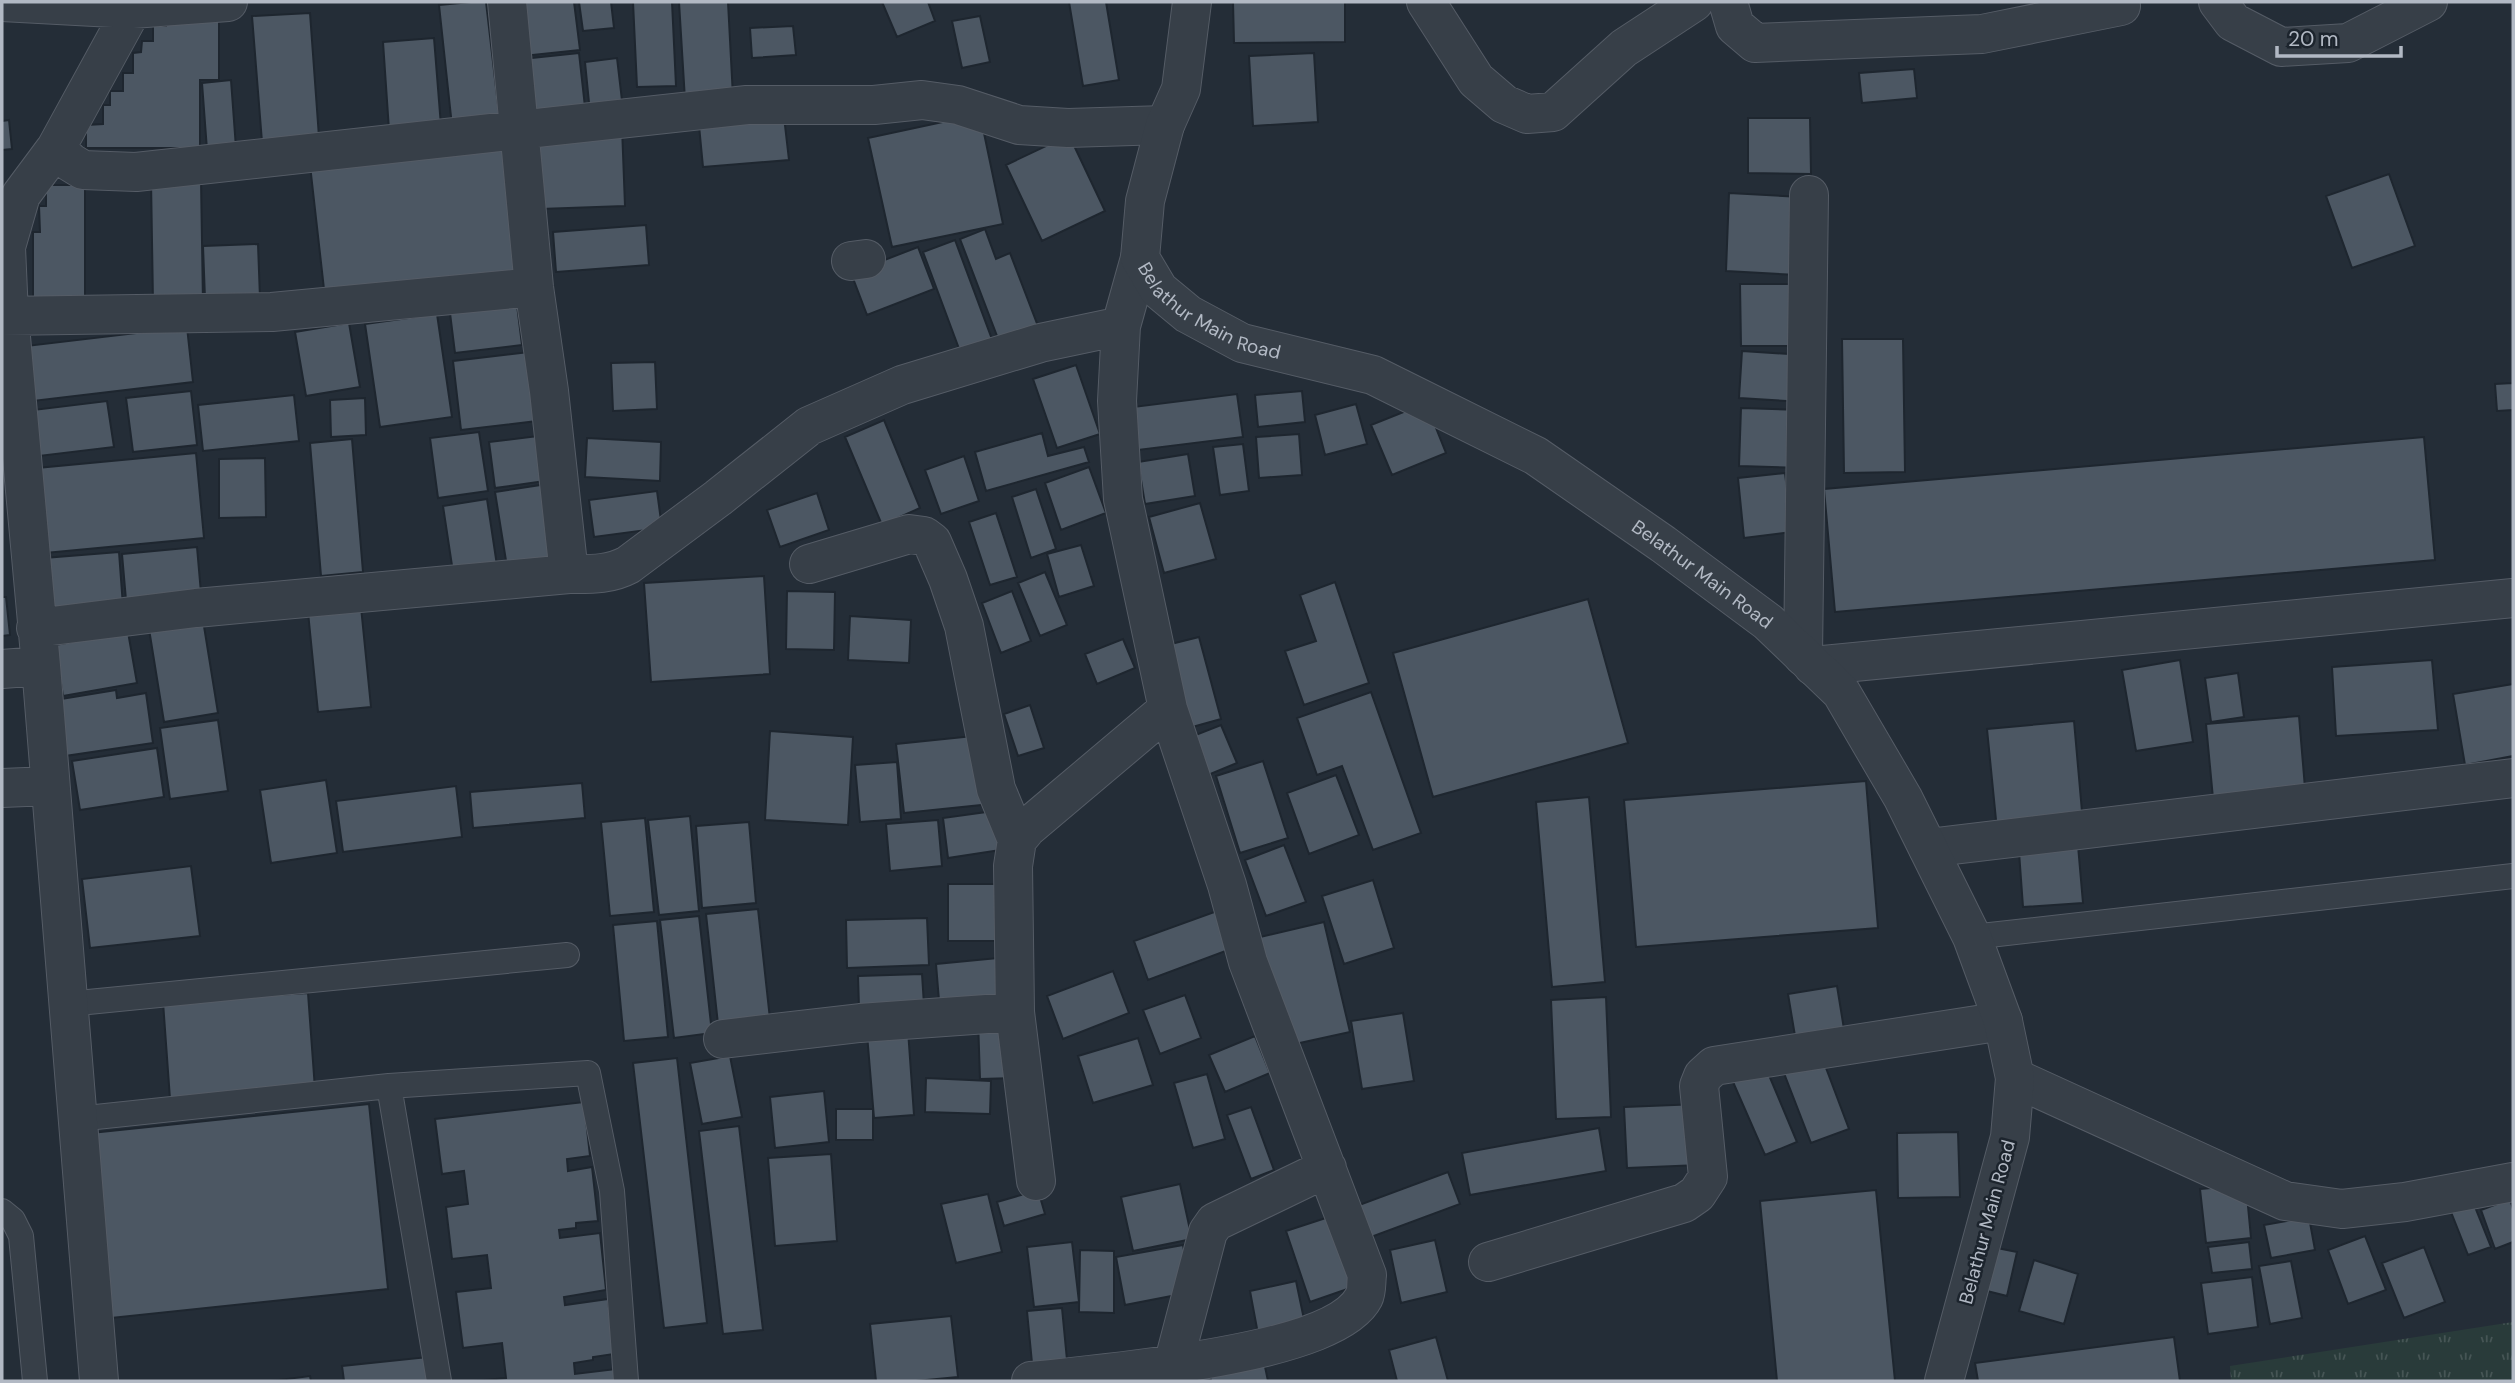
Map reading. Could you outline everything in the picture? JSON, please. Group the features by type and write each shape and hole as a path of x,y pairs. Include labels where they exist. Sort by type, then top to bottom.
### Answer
{"street":[{"path":"2,2 134,5 228,2"},
{"path":"507,2 517,131 569,574"},
{"name":"Belathur Main Road","path":"1192,2 1181,89 1164,125 1145,201 1139,258 1159,290 1188,314 1242,343 1373,375 1536,456 1663,544 1768,622 1841,692 1903,799 1972,937 2003,1021 2015,1078 2011,1137 1944,1381"},
{"path":"1426,2 1476,80 1504,104 1527,114 1553,112 1624,48 1694,2"},
{"path":"1728,2 1735,26 1755,43 1982,34 2125,3"},
{"path":"2218,2 2233,22 2281,47 2348,43 2428,2"},
{"path":"99,1381 41,666 5,315 6,247 11,190 56,148 134,5"},
{"path":"56,148 83,170 136,172 747,104 874,105 922,100 958,105 1019,125 1068,128 1164,125"},
{"path":"1809,195 1808,661 2513,598"},
{"path":"1031,1381 1172,1365 1258,1351 1327,1326 1349,1313 1365,1296 1367,1275 1248,962 1227,885 1168,709 1123,499 1117,401 1121,326 1139,258"},
{"path":"5,315 272,312 534,287"},
{"path":"36,628 197,608 569,574 604,574 628,565 809,426 902,385 1040,343 1121,326"},
{"path":"809,564 909,534 924,536 932,542 964,626 996,789 1017,840"},
{"path":"2,669 41,666"},
{"path":"1036,1181 1015,1012 1013,866 1017,840 1027,828 1168,709"},
{"path":"1928,848 2513,778"},
{"path":"2,788 50,786"},
{"path":"723,1039 860,1023 1015,1012"},
{"path":"1488,1262 1684,1203 1697,1194 1708,1177 1699,1086 1703,1076 1714,1066 2003,1021"},
{"path":"2015,1078 2285,1201 2342,1209 2405,1202 2513,1182"},
{"path":"1172,1365 1208,1232 1215,1222 1327,1168"}],"lane":[{"path":"1972,937 2513,876"},
{"path":"68,1004 567,955"},
{"path":"77,1119 389,1086 588,1073 612,1191 626,1381"},
{"path":"389,1086 439,1381"},
{"path":"2,1210 13,1220 20,1236 35,1381"}],"green space":[{"path":"2513,1322 2513,1381 2231,1381 2230,1366"}],"building":[{"path":"486,2 500,122 452,126 439,5"},
{"path":"516,2 574,2 580,50 523,56"},
{"path":"579,2 611,2 614,28 583,31"},
{"path":"633,2 672,2 676,86 637,87"},
{"path":"679,2 728,2 733,97 685,100"},
{"path":"882,2 928,2 935,21 897,37"},
{"path":"1069,2 1106,2 1119,80 1083,86"},
{"path":"1233,2 1345,2 1345,42 1234,43"},
{"path":"310,13 319,137 262,142 252,16"},
{"path":"980,16 990,62 962,68 952,21"},
{"path":"166,19 219,19 219,80 200,80 200,148 86,148 86,125 103,124 103,105 110,105 110,91 123,91 123,73 133,73 133,53 141,52 142,41 153,41 153,26 166,26"},
{"path":"793,26 796,55 752,58 750,28"},
{"path":"434,38 441,126 389,130 383,42"},
{"path":"579,53 585,107 528,113 522,59"},
{"path":"1314,53 1318,122 1253,126 1249,56"},
{"path":"617,58 623,109 590,113 585,62"},
{"path":"1914,69 1917,98 1862,103 1859,73"},
{"path":"231,80 236,148 207,150 202,83"},
{"path":"783,108 789,160 703,167 698,115"},
{"path":"980,114 1003,224 892,247 868,138"},
{"path":"1748,118 1810,118 1811,174 1748,173"},
{"path":"9,120 12,149 2,150 2,121"},
{"path":"622,127 625,206 540,209 536,130"},
{"path":"1069,135 1105,211 1042,241 1006,165"},
{"path":"504,147 518,283 325,298 310,165"},
{"path":"2389,174 2415,246 2352,268 2326,196"},
{"path":"201,179 203,303 153,303 151,180"},
{"path":"46,185 85,185 85,304 33,304 33,232 40,232 39,206 46,206"},
{"path":"1729,193 1801,197 1797,275 1726,271"},
{"path":"646,225 649,265 556,272 553,232"},
{"path":"985,229 996,259 1010,253 1041,334 1002,349 960,239"},
{"path":"955,240 993,342 961,354 923,252"},
{"path":"258,244 260,298 205,299 203,246"},
{"path":"918,247 934,289 867,315 851,273"},
{"path":"1740,284 1800,284 1800,346 1741,346"},
{"path":"516,297 522,345 455,353 449,305"},
{"path":"437,314 452,417 380,427 365,324"},
{"path":"349,323 360,387 306,396 295,332"},
{"path":"187,327 193,382 33,401 26,346"},
{"path":"1842,339 1903,339 1905,472 1844,473"},
{"path":"1742,351 1805,355 1803,402 1739,398"},
{"path":"529,352 537,421 461,430 453,361"},
{"path":"655,362 657,409 613,411 611,363"},
{"path":"1076,365 1100,434 1057,448 1033,379"},
{"path":"2513,383 2513,410 2497,411 2495,384"},
{"path":"191,391 197,445 133,452 126,398"},
{"path":"1302,391 1305,422 1258,427 1255,395"},
{"path":"1237,394 1243,437 1130,451 1125,408"},
{"path":"294,395 299,441 203,451 198,405"},
{"path":"365,398 366,435 331,437 330,400"},
{"path":"107,401 114,447 39,456 33,410"},
{"path":"1426,403 1446,453 1392,475 1371,425"},
{"path":"1356,404 1367,444 1325,455 1315,415"},
{"path":"1741,408 1803,410 1802,468 1739,466"},
{"path":"884,420 920,508 882,525 845,437"},
{"path":"479,432 488,491 438,498 430,438"},
{"path":"1042,433 1048,456 1084,447 1089,462 986,491 975,452"},
{"path":"1299,434 1302,475 1259,478 1256,437"},
{"path":"538,436 545,481 495,488 489,442"},
{"path":"2424,437 2435,560 1835,612 1824,489"},
{"path":"587,438 661,442 660,481 585,477"},
{"path":"352,439 363,572 321,576 310,443"},
{"path":"1243,444 1249,491 1220,495 1213,447"},
{"path":"196,453 204,538 45,553 37,468"},
{"path":"1188,454 1195,496 1145,504 1138,462"},
{"path":"964,456 979,501 941,514 925,470"},
{"path":"265,458 266,517 219,518 219,459"},
{"path":"1089,467 1106,513 1061,530 1045,483"},
{"path":"1785,473 1792,532 1744,538 1738,478"},
{"path":"547,484 559,558 507,567 495,492"},
{"path":"1036,489 1056,549 1031,558 1012,497"},
{"path":"657,491 662,528 594,537 589,500"},
{"path":"817,493 829,530 780,547 767,510"},
{"path":"487,499 498,572 454,579 443,506"},
{"path":"1200,503 1216,559 1164,573 1149,517"},
{"path":"996,513 1017,577 990,585 969,522"},
{"path":"1081,545 1094,586 1059,597 1047,554"},
{"path":"197,547 201,593 126,600 122,554"},
{"path":"119,552 123,606 49,612 44,558"},
{"path":"1045,572 1067,625 1040,636 1018,583"},
{"path":"764,576 770,674 651,682 644,583"},
{"path":"1335,582 1369,683 1304,705 1285,651 1316,641 1300,595"},
{"path":"787,591 835,592 834,650 786,649"},
{"path":"1012,591 1031,641 1001,653 982,603"},
{"path":"2,597 6,597 10,635 2,636"},
{"path":"1588,599 1628,743 1433,797 1393,653"},
{"path":"361,607 371,707 318,712 308,612"},
{"path":"850,616 911,620 909,663 848,660"},
{"path":"203,620 218,713 164,722 149,629"},
{"path":"128,632 137,683 63,696 55,645"},
{"path":"1199,637 1221,719 1178,731 1155,648"},
{"path":"1123,639 1135,668 1097,684 1085,654"},
{"path":"2180,660 2193,742 2136,751 2122,670"},
{"path":"2432,660 2438,730 2336,736 2332,667"},
{"path":"2238,673 2244,717 2211,722 2205,678"},
{"path":"2513,684 2513,756 2465,765 2453,694"},
{"path":"116,690 117,698 146,693 153,743 65,756 55,700"},
{"path":"1371,692 1421,833 1373,850 1342,766 1317,775 1297,718"},
{"path":"1030,705 1044,748 1018,756 1004,714"},
{"path":"2299,716 2306,800 2214,809 2206,724"},
{"path":"218,720 228,791 170,799 160,728"},
{"path":"2074,721 2083,823 1997,830 1987,729"},
{"path":"1221,725 1237,763 1208,775 1193,736"},
{"path":"770,731 853,737 848,825 765,820"},
{"path":"983,735 991,804 904,813 896,744"},
{"path":"157,748 164,797 80,810 72,761"},
{"path":"1263,761 1288,838 1240,853 1216,776"},
{"path":"897,762 901,819 860,822 855,765"},
{"path":"1336,775 1359,835 1309,854 1287,793"},
{"path":"326,780 337,853 271,863 260,790"},
{"path":"1866,781 1878,928 1636,947 1624,800"},
{"path":"582,783 585,818 473,828 470,792"},
{"path":"456,786 462,837 343,852 336,801"},
{"path":"1589,797 1605,982 1552,987 1536,802"},
{"path":"1001,810 1007,849 948,858 943,818"},
{"path":"690,816 699,911 659,915 648,820"},
{"path":"645,818 654,912 610,916 601,822"},
{"path":"938,820 942,866 890,871 886,824"},
{"path":"749,822 756,903 702,908 696,826"},
{"path":"2077,834 2083,903 2023,907 2018,838"},
{"path":"1284,845 1306,902 1266,916 1245,860"},
{"path":"191,866 200,936 90,948 82,879"},
{"path":"1373,880 1394,948 1344,964 1322,896"},
{"path":"948,884 1002,884 1002,941 948,941"},
{"path":"758,909 770,1019 718,1024 706,914"},
{"path":"1217,911 1231,949 1148,980 1134,941"},
{"path":"699,916 712,1033 674,1038 660,920"},
{"path":"927,918 929,965 847,968 846,920"},
{"path":"657,921 668,1037 624,1041 613,925"},
{"path":"1324,922 1350,1032 1286,1046 1260,937"},
{"path":"998,958 1002,1007 940,1013 936,964"},
{"path":"1113,971 1129,1013 1063,1039 1047,996"},
{"path":"922,974 924,1005 859,1008 858,976"},
{"path":"1837,986 1844,1029 1795,1036 1788,994"},
{"path":"308,993 315,1089 170,1099 163,1002"},
{"path":"1185,995 1201,1038 1160,1054 1143,1010"},
{"path":"1606,997 1611,1117 1556,1119 1551,1000"},
{"path":"1403,1013 1414,1081 1362,1089 1351,1021"},
{"path":"1014,1019 1016,1078 980,1079 978,1020"},
{"path":"908,1030 914,1115 874,1118 867,1034"},
{"path":"1255,1036 1270,1073 1225,1092 1209,1055"},
{"path":"1138,1038 1153,1085 1093,1103 1078,1056"},
{"path":"1820,1052 1849,1129 1811,1143 1782,1068"},
{"path":"730,1056 742,1117 702,1124 690,1063"},
{"path":"677,1058 707,1323 664,1328 633,1063"},
{"path":"1766,1068 1797,1142 1765,1155 1733,1082"},
{"path":"1207,1074 1225,1139 1193,1148 1174,1083"},
{"path":"926,1078 991,1081 990,1114 925,1112"},
{"path":"824,1091 829,1142 775,1148 770,1097"},
{"path":"584,1102 590,1156 567,1159 568,1171 592,1167 598,1221 576,1223 576,1228 559,1230 560,1238 600,1233 606,1290 564,1297 565,1305 608,1299 614,1354 574,1363 575,1374 616,1369 618,1381 474,1381 506,1378 502,1343 463,1348 456,1292 491,1288 487,1255 452,1259 446,1207 468,1204 464,1171 442,1174 435,1119"},
{"path":"369,1104 388,1289 111,1318 91,1133"},
{"path":"1699,1104 1700,1165 1627,1168 1624,1107"},
{"path":"1251,1107 1274,1170 1251,1179 1227,1115"},
{"path":"836,1109 873,1109 873,1140 836,1140"},
{"path":"739,1126 763,1330 723,1334 699,1131"},
{"path":"1599,1128 1606,1171 1470,1195 1462,1153"},
{"path":"1958,1132 1960,1197 1898,1198 1897,1133"},
{"path":"831,1154 837,1241 775,1246 768,1158"},
{"path":"1448,1172 1460,1204 1363,1240 1351,1208"},
{"path":"1180,1184 1192,1239 1133,1251 1121,1197"},
{"path":"2246,1185 2251,1238 2206,1243 2200,1189"},
{"path":"1038,1190 1045,1214 1004,1226 997,1202"},
{"path":"1876,1190 1895,1381 1777,1381 1760,1201"},
{"path":"988,1194 1002,1252 956,1263 941,1204"},
{"path":"2510,1199 2513,1209 2513,1242 2495,1249 2481,1210"},
{"path":"2473,1202 2491,1247 2468,1255 2451,1212"},
{"path":"1338,1214 1362,1284 1310,1302 1286,1231"},
{"path":"2309,1217 2315,1250 2271,1258 2264,1225"},
{"path":"2365,1236 2386,1290 2348,1304 2328,1250"},
{"path":"1435,1240 1447,1292 1401,1303 1390,1250"},
{"path":"1072,1242 1079,1302 1034,1307 1027,1247"},
{"path":"2249,1242 2252,1269 2212,1273 2208,1247"},
{"path":"1183,1245 1192,1292 1125,1305 1116,1257"},
{"path":"1992,1247 2017,1252 2007,1296 1983,1290"},
{"path":"2424,1247 2445,1302 2404,1318 2382,1263"},
{"path":"1080,1250 1114,1251 1114,1313 1079,1312"},
{"path":"2034,1260 2078,1274 2064,1324 2019,1311"},
{"path":"2291,1261 2302,1318 2270,1324 2259,1266"},
{"path":"2252,1277 2258,1327 2208,1334 2201,1283"},
{"path":"1296,1281 1305,1324 1258,1334 1250,1291"},
{"path":"1062,1308 1067,1360 1032,1363 1027,1311"},
{"path":"951,1316 958,1377 876,1381 870,1324"},
{"path":"1436,1337 1448,1381 1397,1381 1389,1350"},
{"path":"2174,1337 2180,1381 1978,1381 1975,1363"},
{"path":"428,1357 430,1381 344,1381 342,1366"},
{"path":"1263,1357 1268,1381 1211,1381 1209,1367"},
{"path":"310,1376 311,1381 271,1381"}]}
